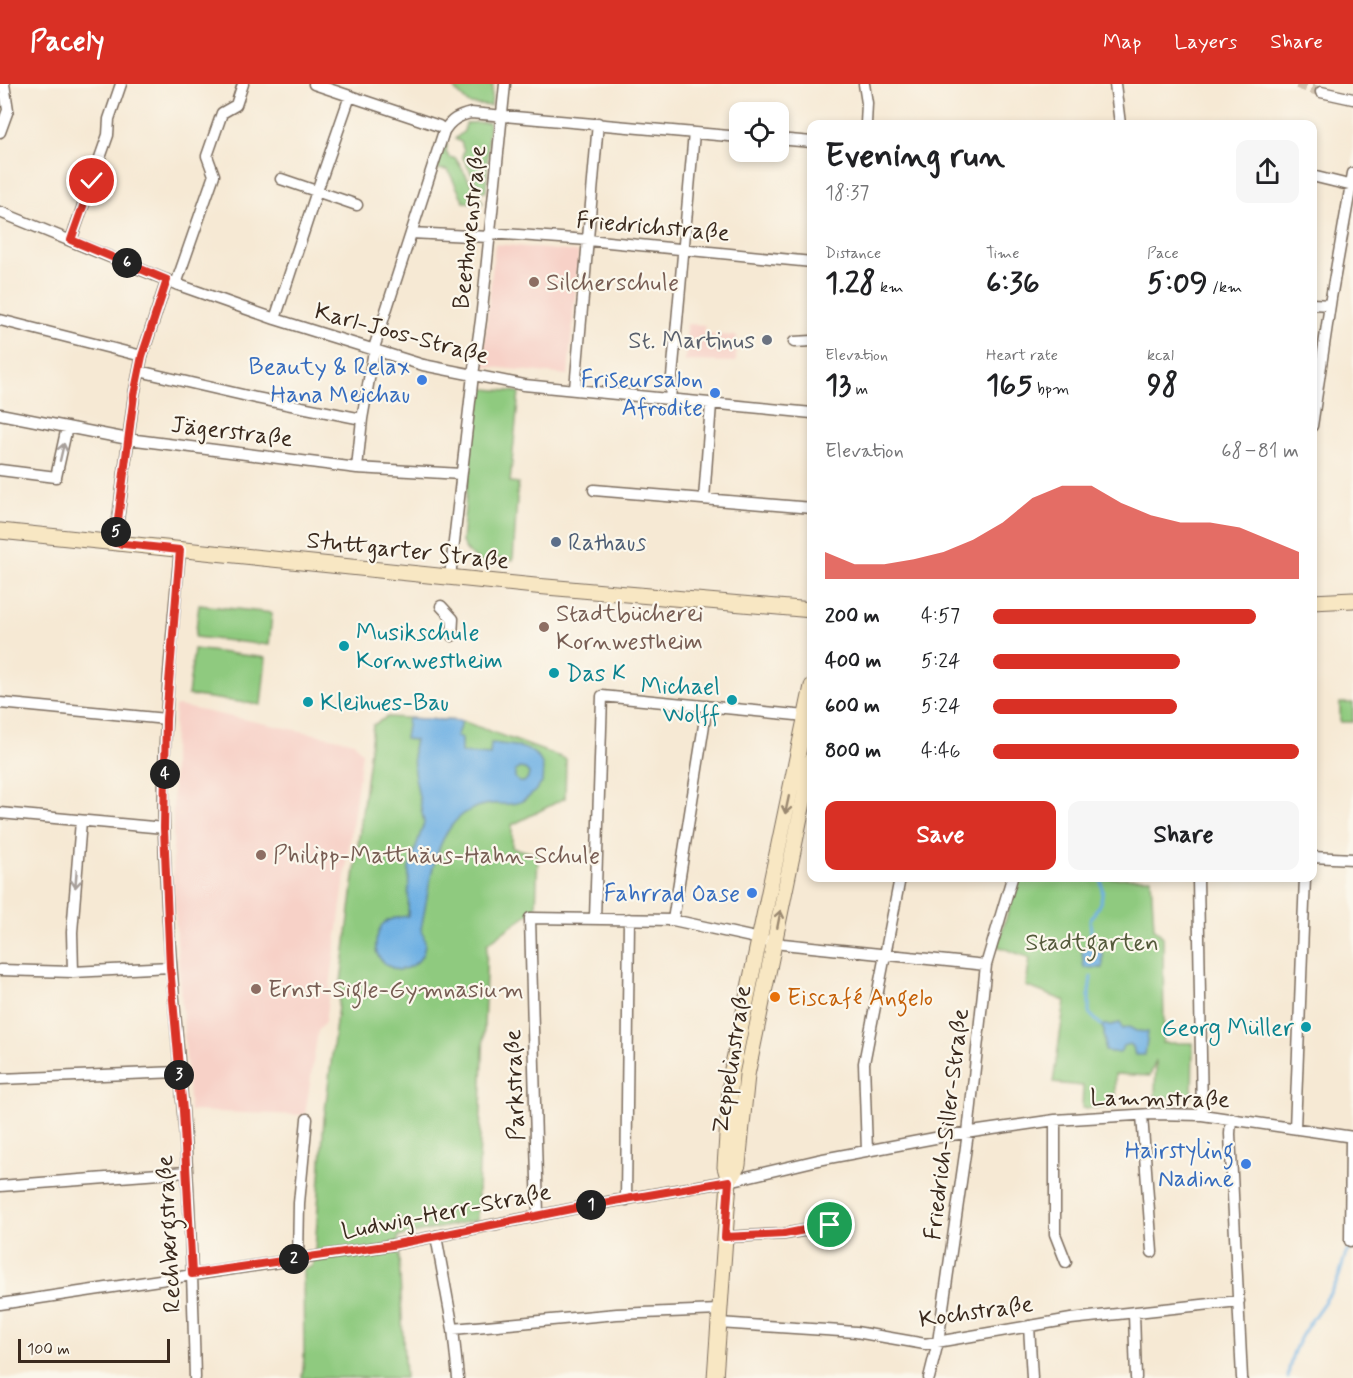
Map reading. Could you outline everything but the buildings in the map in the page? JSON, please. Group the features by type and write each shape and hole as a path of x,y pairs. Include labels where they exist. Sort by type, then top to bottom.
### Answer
{"street":[{"path":"0,132 8,110 4,84"},
{"path":"71,240 108,135 109,119 121,84"},
{"path":"115,543 128,439 142,356 214,175 207,156 222,113 236,105 243,84"},
{"path":"314,84 440,126"},
{"name":"Beethovenstraße","path":"450,576 502,116 502,90 505,84"},
{"path":"864,84 867,103 866,120"},
{"path":"1115,84 1120,120"},
{"path":"1321,92 1353,99"},
{"path":"275,319 350,96"},
{"path":"357,468 362,419 374,349 444,131 451,121 461,115 471,113 729,136"},
{"path":"575,389 598,123"},
{"path":"670,399 694,134"},
{"path":"789,140 807,142"},
{"path":"1317,392 1353,173"},
{"path":"1317,177 1352,185"},
{"path":"281,179 357,205"},
{"name":"Karl-Joos-Straße","path":"0,212 171,282 275,319 423,365 524,385 807,413"},
{"name":"Friedrichstraße","path":"411,233 588,240 807,261"},
{"path":"1317,304 1330,305"},
{"path":"0,320 142,356"},
{"path":"794,342 807,341"},
{"path":"139,371 362,419"},
{"path":"704,499 711,404"},
{"name":"Jägerstraße","path":"0,414 128,439 357,468 461,474"},
{"path":"0,471 56,477 67,427"},
{"path":"594,490 807,508"},
{"name":"Stuttgarter Straße","path":"0,531 535,586 807,610"},
{"name":"Rechbergstraße","path":"180,550 166,719 164,828 170,967 192,1274 195,1378"},
{"path":"1317,602 1353,600"},
{"path":"441,606 453,619 452,636"},
{"path":"807,719 602,696 595,919 673,920 767,941 986,965"},
{"path":"0,703 166,719"},
{"path":"673,920 707,706"},
{"name":"Zeppelinstraße","path":"715,1378 729,1181 738,1165 747,1075 767,941 807,730"},
{"name":"Zeppelinstraße","path":"767,941 807,779"},
{"path":"0,813 164,828"},
{"path":"73,972 72,932 81,821"},
{"path":"1317,857 1353,859"},
{"path":"867,1151 864,1063 899,882"},
{"name":"Friedrich-Siller-Straße","path":"929,1378 938,1342 968,1133 986,965 1011,882"},
{"path":"1198,882 1202,1115"},
{"path":"1295,1128 1305,882"},
{"name":"Parkstraße","path":"538,1215 530,918 595,919"},
{"path":"626,1200 629,919"},
{"path":"0,970 73,972 170,967"},
{"path":"0,1079 179,1072"},
{"path":"1142,1115 1152,1252"},
{"name":"Lammstraße","path":"968,1133 1055,1120 1142,1115 1202,1115 1352,1137 1350,1241"},
{"path":"1232,1118 1230,1134 1242,1378"},
{"path":"298,1259 299,1203 307,1119"},
{"path":"1055,1120 1055,1234 1066,1262"},
{"name":"Ludwig-Herr-Straße","path":"0,1304 392,1245 968,1133"},
{"path":"0,1186 186,1172"},
{"path":"725,1237 784,1234 842,1224"},
{"path":"436,1236 453,1329 458,1378"},
{"name":"Kochstraße","path":"453,1329 617,1314 720,1316 856,1332 925,1344 1071,1319 1239,1301"},
{"path":"1134,1313 1136,1378"},
{"path":"1029,1326 1032,1378"}],"shaded area":[{"name":"Silcherschule","path":"495,244 579,252 568,375 482,366"},
{"path":"687,324 705,325 704,334 737,336 736,362 685,361"},
{"path":"175,707 354,742 362,753 325,1022 318,1031 305,1115 190,1111 173,888 173,752"}],"green space":[{"path":"457,84 493,84 491,106 469,104 455,90"},
{"path":"489,122 486,192 481,191 462,156 464,151 461,142 455,139 464,131 466,123"},
{"path":"443,143 447,145 446,152 449,157 456,159 483,203 464,202 448,170 436,169"},
{"path":"485,389 519,392 510,482 518,483 513,560 493,558 492,565 474,557 462,542 475,396 479,391"},
{"path":"199,605 272,613 269,645 195,637"},
{"path":"194,649 266,658 261,705 188,695"},
{"path":"1340,703 1353,703 1353,722 1340,722"},
{"path":"387,717 462,721 566,759 565,798 512,825 512,848 538,854 536,908 487,944 477,1220 398,1237 405,1378 302,1378 304,1357 303,1269 312,1267 315,1250 324,1119 373,725"},
{"name":"Stadtgarten","path":"1018,882 1151,882 1154,928 1163,937 1164,1037 1162,1043 1193,1043 1192,1097 1155,1098 1156,1060 1150,1076 1115,1074 1115,1107 1082,1108 1083,1086 1053,1083 1065,1001 1026,986 1030,958 997,946"}],"water":[{"path":"408,718 462,721 456,737 461,738 461,753 490,755 491,743 512,746 533,753 542,764 543,770 542,783 528,798 514,804 490,804 471,810 456,820 445,835 432,872 421,929 425,944 424,951 412,966 397,970 378,956 376,941 382,925 391,919 408,916 409,868 424,823 414,772 415,740 405,739","holes":["519,768 529,773 528,778 524,782 519,782 515,778 515,772"]},
{"path":"1089,944 1093,944 1103,953 1103,968 1084,968 1082,952"},
{"path":"1120,1023 1122,1029 1129,1027 1136,1031 1148,1032 1145,1055 1135,1055 1130,1044 1123,1046 1120,1053 1105,1051 1104,1031 1101,1025"}],"waterway":[{"path":"1092,944 1090,920 1101,900 1101,882"},
{"path":"1091,977 1089,1013 1101,1025"},
{"path":"1288,1378 1294,1351 1306,1328 1336,1283 1349,1248 1353,1245"}],"tunnel":[{"path":"1297,84 1321,92"}],"place":[{"name":"Silcherschule","path":"534,282"},
{"name":"St. Martinus","path":"767,340"},
{"name":"Beauty & Relax Hana Meichau","path":"422,380"},
{"name":"Friseursalon Afrodite","path":"715,393"},
{"name":"Rathaus","path":"556,542"},
{"name":"Stadtbücherei Kornwestheim","path":"544,627"},
{"name":"Musikschule Kornwestheim","path":"344,646"},
{"name":"Das K","path":"554,673"},
{"name":"Michael Wolff","path":"732,700"},
{"name":"Kleihues-Bau","path":"308,702"},
{"name":"Philipp-Matthäus-Hahn-Schule","path":"261,855"},
{"name":"Fahrrad Oase","path":"752,893"},
{"name":"Ernst-Sigle-Gymnasium","path":"256,989"},
{"name":"Eiscafé Angelo","path":"775,997"},
{"name":"Georg Müller","path":"1306,1027"},
{"name":"Hairstyling Nadine","path":"1246,1164"}],"route":[{"path":"92,181 71,240 167,280 142,356 134,395 115,543 180,550 166,719 164,828 170,967 183,1111 192,1274 392,1245 586,1206 729,1181 725,1237 784,1234 830,1225"}]}
